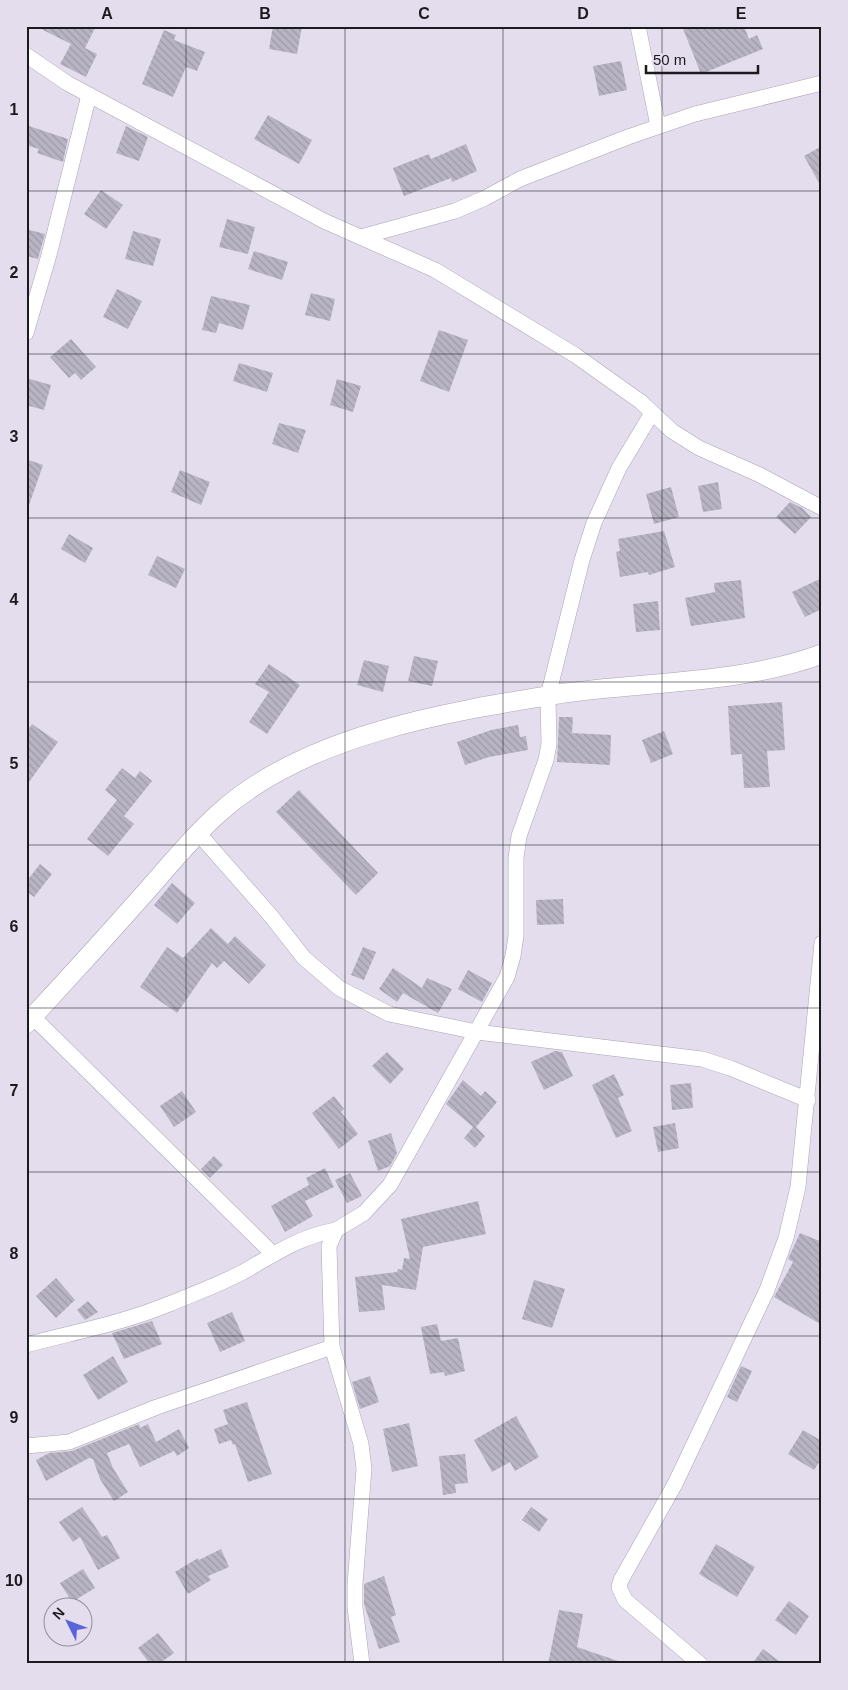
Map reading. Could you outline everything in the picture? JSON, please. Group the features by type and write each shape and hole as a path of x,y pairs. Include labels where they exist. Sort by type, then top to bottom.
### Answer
{"street":[{"path":"638,26 658,126"},
{"path":"26,55 89,95 324,221 435,270 575,355 629,393 672,431 699,448 760,474 822,508"},
{"path":"361,237 455,210 485,198 520,179 658,126 694,114 822,83"},
{"path":"26,333 59,217 89,95"},
{"path":"26,1345 98,1327 168,1305 242,1272 272,1253 305,1237 336,1230 364,1213 390,1185 507,977 516,936 516,858 519,836 546,760 549,744 548,696 594,523 619,468 652,413"},
{"path":"272,1253 30,1021 199,834 219,813 263,781 295,762 340,744 412,723 482,707 548,696 719,678 794,664 822,654"},
{"path":"199,834 271,916 304,958 339,988 389,1014 477,1032 702,1059 730,1068 808,1100"},
{"path":"700,1664 626,1600 619,1587 621,1580 675,1484 767,1290 786,1238 798,1187 822,944"},
{"path":"336,1230 329,1246 332,1347 361,1444 365,1482 355,1584 355,1607 362,1664"},
{"path":"26,1446 69,1442 157,1407 332,1347"}],"building":[{"path":"35,26 96,26 85,48 97,54 86,77 60,64 71,44"},
{"path":"273,26 302,26 297,54 269,49"},
{"path":"682,26 744,26 749,39 757,35 763,49 701,74"},
{"path":"164,30 176,35 174,40 205,52 197,71 186,67 173,97 142,84"},
{"path":"621,61 627,90 599,96 593,66"},
{"path":"268,115 312,140 299,164 254,139"},
{"path":"26,125 68,139 63,162 37,153 39,149 26,145"},
{"path":"126,126 148,137 139,161 116,153"},
{"path":"466,144 477,171 452,182 451,178 404,196 393,168 429,154 431,159"},
{"path":"822,146 822,188 804,156"},
{"path":"101,190 123,205 106,229 84,214"},
{"path":"227,219 255,227 248,254 219,247"},
{"path":"26,229 45,234 38,259 26,256"},
{"path":"133,231 161,239 153,266 125,259"},
{"path":"254,251 288,262 282,280 248,269"},
{"path":"117,289 142,301 128,329 103,317"},
{"path":"311,293 335,299 330,321 305,315"},
{"path":"211,296 250,305 243,330 219,323 216,333 202,330"},
{"path":"439,330 468,340 449,392 420,381"},
{"path":"71,339 96,367 81,380 75,373 69,378 50,357"},
{"path":"239,363 273,373 267,392 233,381"},
{"path":"26,378 51,385 44,410 26,405"},
{"path":"337,379 361,386 353,412 330,405"},
{"path":"279,423 306,430 298,453 272,444"},
{"path":"26,459 43,465 28,508 26,508"},
{"path":"180,470 210,482 201,505 171,492"},
{"path":"718,482 722,509 703,512 698,486"},
{"path":"671,487 679,517 654,524 646,494"},
{"path":"790,502 802,508 811,517 795,534 776,517"},
{"path":"664,531 675,567 649,575 648,572 620,577 616,552 620,551 618,539"},
{"path":"69,534 93,548 85,563 61,549"},
{"path":"157,556 185,569 176,588 148,575"},
{"path":"822,578 822,609 805,617 792,592"},
{"path":"741,580 745,618 691,626 685,598 715,592 714,583"},
{"path":"658,601 660,630 636,632 633,604"},
{"path":"414,656 438,661 432,686 408,681"},
{"path":"364,660 389,666 383,692 357,685"},
{"path":"269,664 300,685 267,734 249,722 269,692 255,684"},
{"path":"782,702 785,750 767,751 770,787 744,788 742,754 731,755 728,706"},
{"path":"559,717 573,717 572,733 611,735 610,765 557,762"},
{"path":"32,724 58,742 26,786 26,733"},
{"path":"518,725 520,737 526,736 528,750 489,757 465,765 457,742 491,730"},
{"path":"664,731 673,754 651,763 642,740"},
{"path":"122,768 135,778 140,771 152,781 124,816 134,824 108,856 87,839 117,800 105,790"},
{"path":"299,790 378,873 356,895 276,812"},
{"path":"40,864 52,874 34,897 26,891 26,882"},
{"path":"172,883 195,903 177,924 154,905"},
{"path":"563,899 564,924 537,925 536,900"},
{"path":"211,928 228,944 235,936 266,965 249,984 224,961 217,968 212,963 177,1013 140,987 167,947 183,958"},
{"path":"363,947 376,952 364,980 351,975"},
{"path":"393,968 422,988 427,978 452,989 438,1013 403,993 397,1002 379,989"},
{"path":"468,970 492,983 482,1002 458,989"},
{"path":"555,1051 562,1052 573,1076 544,1090 531,1062"},
{"path":"387,1052 404,1069 390,1084 372,1066"},
{"path":"614,1074 624,1095 618,1098 632,1131 616,1138 592,1085"},
{"path":"463,1080 481,1096 485,1091 497,1102 476,1127 485,1136 475,1148 464,1138 473,1127 446,1104"},
{"path":"691,1083 693,1108 672,1110 670,1085"},
{"path":"182,1091 196,1112 174,1127 160,1106"},
{"path":"334,1096 344,1109 341,1112 358,1134 339,1149 312,1113"},
{"path":"675,1123 679,1148 658,1152 653,1127"},
{"path":"391,1133 397,1153 390,1166 378,1171 368,1141"},
{"path":"214,1156 223,1165 210,1178 201,1169"},
{"path":"325,1168 334,1187 305,1201 313,1216 285,1232 271,1206 309,1185 306,1178"},
{"path":"350,1173 362,1196 347,1203 335,1180"},
{"path":"478,1201 486,1234 423,1247 416,1290 382,1285 385,1310 359,1312 355,1277 397,1272 398,1269 402,1270 404,1258 410,1259 401,1219"},
{"path":"800,1233 822,1242 822,1325 774,1297 793,1262 788,1259"},
{"path":"56,1278 75,1300 56,1318 36,1296"},
{"path":"534,1280 565,1289 552,1328 522,1319"},
{"path":"88,1301 98,1312 85,1320 77,1310"},
{"path":"232,1312 245,1341 220,1352 207,1323"},
{"path":"152,1321 162,1344 124,1359 112,1333"},
{"path":"437,1324 441,1341 458,1338 465,1371 445,1376 444,1372 430,1374 421,1327"},
{"path":"113,1356 128,1382 98,1400 83,1375"},
{"path":"741,1366 752,1371 737,1402 727,1397"},
{"path":"370,1376 379,1402 360,1409 352,1382"},
{"path":"247,1402 272,1474 248,1482 235,1444 233,1445 231,1440 219,1444 214,1429 228,1424 223,1410"},
{"path":"516,1416 539,1457 515,1471 510,1462 492,1472 474,1440"},
{"path":"409,1423 418,1466 392,1472 383,1429"},
{"path":"139,1424 140,1428 148,1424 156,1442 179,1429 189,1448 177,1456 174,1451 140,1467 129,1444 107,1453 113,1468 128,1492 114,1501 100,1479 93,1459 89,1458 46,1481 36,1460 49,1453 72,1451"},
{"path":"803,1430 822,1441 822,1458 814,1470 788,1454"},
{"path":"465,1454 468,1483 455,1484 456,1493 443,1495 439,1456"},
{"path":"82,1507 102,1537 107,1535 120,1558 98,1570 80,1537 73,1542 59,1522"},
{"path":"531,1507 548,1519 539,1532 522,1520"},
{"path":"716,1544 755,1567 737,1597 699,1574"},
{"path":"221,1549 229,1567 208,1576 211,1580 188,1594 175,1572 198,1558 199,1560"},
{"path":"83,1569 95,1588 79,1598 69,1598 60,1583"},
{"path":"384,1576 396,1615 391,1617 400,1642 379,1649 364,1604 364,1584"},
{"path":"789,1601 809,1616 796,1635 775,1620"},
{"path":"559,1610 583,1614 577,1647 621,1662 620,1664 548,1664"},
{"path":"158,1633 174,1653 159,1664 150,1664 138,1648"},
{"path":"763,1649 783,1664 752,1664"}]}
